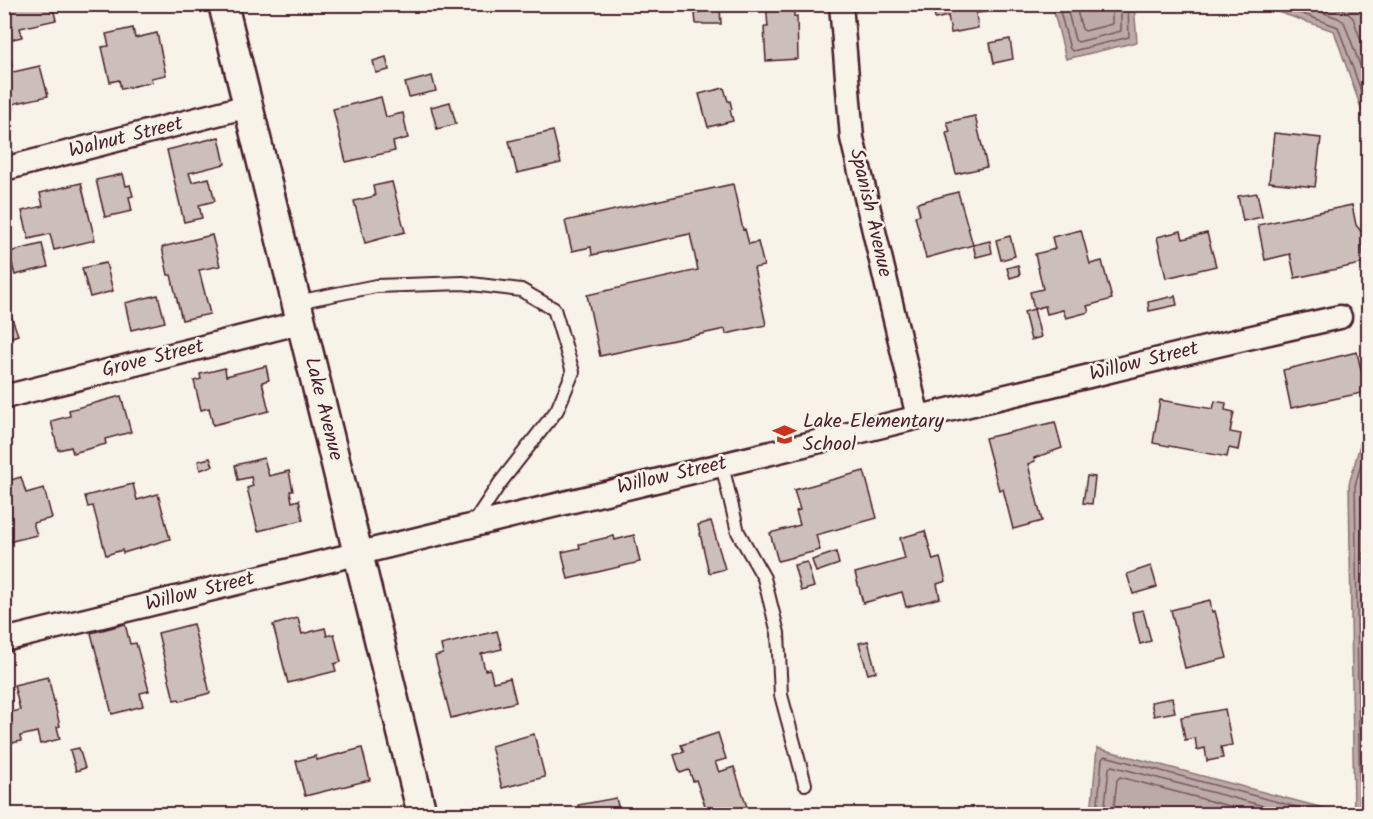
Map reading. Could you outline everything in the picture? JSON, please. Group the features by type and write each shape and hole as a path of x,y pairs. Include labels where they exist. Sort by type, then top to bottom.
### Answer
{"street":[{"name":"Lake Avenue","path":"223,4 422,814"},
{"name":"Spanish Avenue","path":"841,4 852,138 918,417"},
{"name":"Walnut Street","path":"4,169 248,106"},
{"name":"Grove Street","path":"4,397 299,312"},
{"name":"Willow Street","path":"4,640 1190,350 1340,317"}],"lane":[{"path":"299,312 376,286 463,282 521,290 554,309 573,372 557,410 500,483 472,525"},
{"path":"722,465 738,532 764,578 778,633 781,695 804,784"}],"water":[{"path":"1052,5 1134,5 1137,42 1066,59"},
{"path":"1280,5 1368,5 1368,128 1334,31 1278,12"},
{"path":"1368,416 1368,814 1354,814 1349,484"},
{"path":"1097,748 1346,814 1091,814"}],"building":[{"path":"4,4 52,4 56,20 20,28 22,37 4,41"},
{"path":"766,4 794,4 794,17 797,16 798,59 766,61 764,27 768,27"},
{"path":"933,4 984,4 985,12 976,13 978,28 951,33 948,16 935,19"},
{"path":"720,8 721,24 696,24 695,13"},
{"path":"133,28 135,38 157,33 166,75 151,78 152,82 121,89 119,80 110,82 102,47 109,46 106,34"},
{"path":"1010,39 1013,59 994,63 990,43"},
{"path":"4,50 9,50 12,66 4,68"},
{"path":"386,57 389,70 376,73 373,61"},
{"path":"40,66 48,96 12,104 14,110 4,112 4,74"},
{"path":"432,76 436,91 409,97 405,83"},
{"path":"724,88 728,101 730,101 733,121 708,127 699,94"},
{"path":"381,97 386,117 403,113 408,138 393,142 395,151 346,162 333,109"},
{"path":"450,102 456,124 437,129 431,107"},
{"path":"975,116 987,167 956,174 946,133 950,132 947,122"},
{"path":"553,131 561,163 517,173 509,141"},
{"path":"1274,133 1321,138 1315,187 1269,182"},
{"path":"219,137 225,164 189,173 192,182 209,178 215,201 199,205 202,218 184,222 167,150"},
{"path":"123,174 126,186 130,185 133,196 129,197 132,211 105,217 96,180"},
{"path":"392,182 405,232 365,243 354,201 375,196 373,186"},
{"path":"81,183 95,240 54,250 50,234 29,239 22,211 43,206 40,193"},
{"path":"733,184 743,230 745,229 749,244 758,242 764,266 754,268 766,325 726,334 725,329 600,356 587,295 698,270 690,234 592,255 591,247 572,251 565,221"},
{"path":"958,192 973,245 926,258 915,216 920,215 917,203"},
{"path":"1257,193 1262,217 1243,221 1238,196"},
{"path":"1352,205 1356,225 1364,235 1362,249 1365,263 1295,278 1290,254 1265,260 1258,225"},
{"path":"1081,230 1090,264 1102,261 1112,299 1087,306 1089,312 1066,318 1063,310 1047,314 1045,306 1034,309 1030,292 1043,289 1035,254 1055,249 1052,237"},
{"path":"1181,231 1183,239 1207,233 1216,266 1166,278 1157,237"},
{"path":"212,235 220,266 199,270 210,314 182,320 162,247"},
{"path":"1010,236 1015,256 1001,260 996,240"},
{"path":"990,241 992,253 976,257 973,245"},
{"path":"42,244 48,267 15,275 9,252"},
{"path":"106,263 113,291 90,297 82,268"},
{"path":"1018,265 1020,275 1010,278 1007,268"},
{"path":"158,295 165,322 131,330 125,303"},
{"path":"1175,296 1177,305 1149,311 1148,302"},
{"path":"8,307 18,335 9,338 4,324 4,308"},
{"path":"1034,309 1041,337 1031,340 1024,312"},
{"path":"1357,352 1366,392 1291,408 1283,370"},
{"path":"266,366 269,380 262,382 269,411 213,425 209,408 201,410 194,381 201,379 200,374 225,368 226,376"},
{"path":"121,396 131,432 105,439 106,444 73,453 71,447 58,450 51,421 70,416 69,410"},
{"path":"1160,400 1213,409 1215,401 1226,403 1225,410 1234,412 1230,432 1241,434 1238,450 1229,448 1227,457 1153,443"},
{"path":"1055,422 1062,448 1034,458 1035,461 1028,464 1042,521 1013,529 1003,489 999,490 985,438"},
{"path":"210,458 213,466 200,470 198,461"},
{"path":"264,458 269,476 289,471 293,491 290,491 292,502 299,500 303,520 258,531 247,488 253,486 251,477 238,480 235,465"},
{"path":"864,471 877,518 816,535 820,550 778,561 770,533 800,525 796,511 800,510 794,490"},
{"path":"1087,476 1095,477 1092,504 1083,503"},
{"path":"21,477 26,493 44,488 52,518 33,523 37,535 4,543 4,482"},
{"path":"133,484 137,500 158,494 170,539 123,553 122,550 106,555 93,506 88,507 85,496"},
{"path":"711,521 725,569 709,573 698,525"},
{"path":"925,531 933,560 940,558 946,581 937,584 940,598 906,607 902,592 863,603 855,573 905,559 900,538"},
{"path":"634,535 640,562 568,579 562,552 580,548 579,544 614,536 615,540"},
{"path":"836,552 839,564 816,572 812,560"},
{"path":"807,562 814,587 801,591 794,565"},
{"path":"1151,566 1157,587 1133,594 1127,574"},
{"path":"1210,600 1227,658 1185,668 1171,610"},
{"path":"1143,610 1151,641 1140,644 1132,612"},
{"path":"298,618 302,634 325,628 327,636 334,634 341,662 334,664 336,671 288,683 273,625"},
{"path":"125,624 130,644 136,643 149,691 140,693 143,706 112,714 91,633"},
{"path":"193,624 210,693 180,701 179,699 174,700 158,633"},
{"path":"497,631 502,649 481,654 485,670 490,669 493,682 510,678 516,702 451,718 435,656 443,654 441,645"},
{"path":"868,641 876,672 868,674 859,643"},
{"path":"48,677 60,726 57,727 60,739 40,744 37,732 20,736 21,741 8,744 4,731 4,714 20,710 14,685"},
{"path":"1172,698 1175,712 1154,716 1151,702"},
{"path":"1225,709 1232,745 1221,747 1223,758 1207,761 1205,748 1197,750 1195,738 1185,740 1181,717"},
{"path":"718,733 726,759 715,762 719,772 734,767 747,807 722,814 708,814 696,780 693,781 689,770 680,773 674,755 684,752 681,745"},
{"path":"534,734 545,777 502,788 491,746"},
{"path":"79,748 85,768 76,771 70,750"},
{"path":"362,748 370,780 305,796 296,761 316,756 317,760"},
{"path":"616,798 620,814 580,814 578,805"}],"place":[{"name":"Lake Elementary School","path":"785,434"}]}
